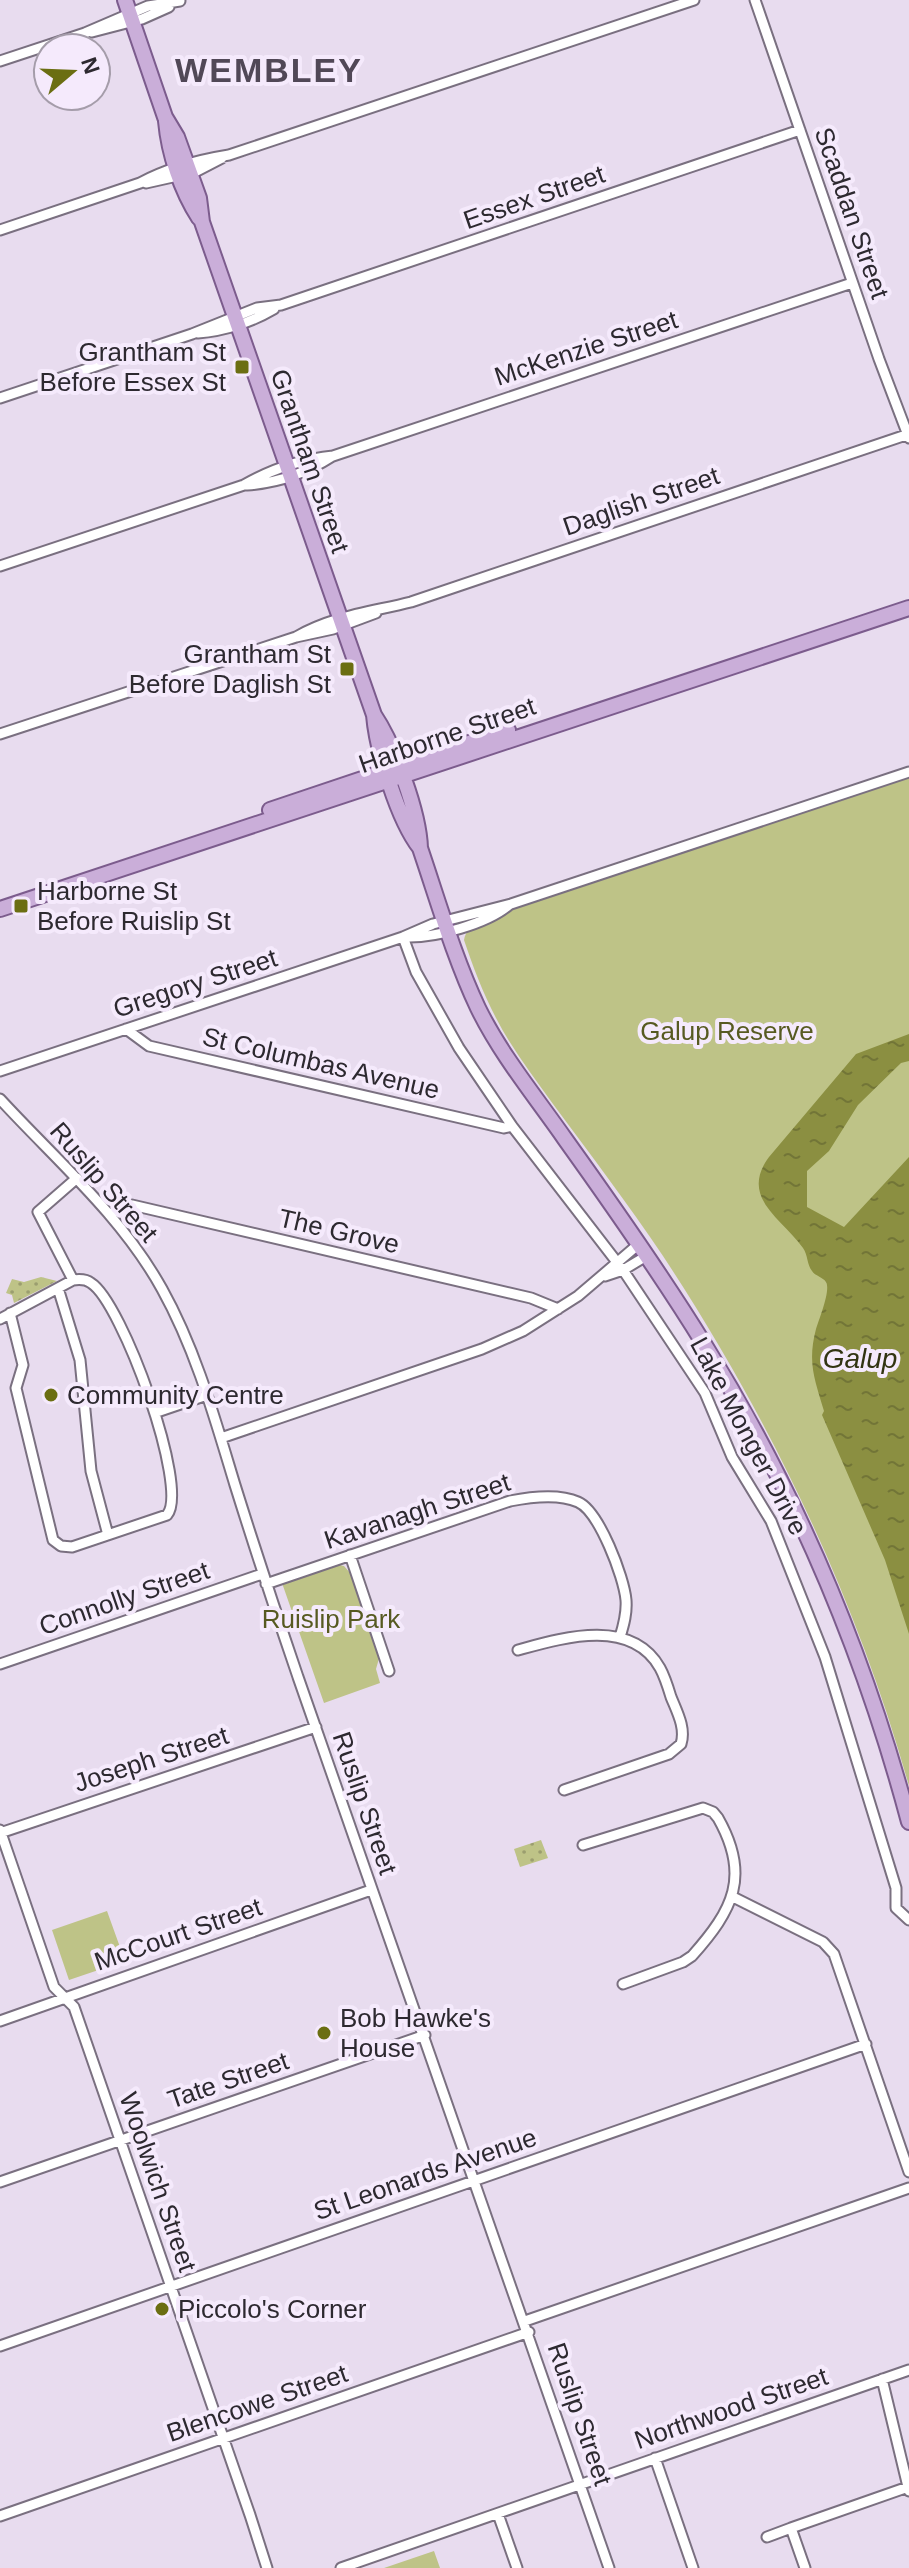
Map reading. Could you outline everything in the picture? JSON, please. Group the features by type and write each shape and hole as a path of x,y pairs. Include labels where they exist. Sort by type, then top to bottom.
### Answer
{"main road":[{"name":"Grantham Street","path":"129,12 165,117 177,137 183,170 199,198 202,222 374,715 386,734 394,773 419,830 420,848 458,956"},
{"name":"Harborne Street","path":"0,909 909,599"},
{"name":"Harborne Street","path":"0,899 909,608"},
{"name":"Lake Monger Drive","path":"458,956 478,1007 502,1051 644,1249 744,1412 796,1511 831,1590 876,1709 909,1822"}],"street":[{"path":"0,230 694,0"},
{"name":"Scaddan Street","path":"755,0 908,436"},
{"path":"0,61 85,33 129,12 182,1"},
{"name":"Essex Street","path":"0,398 236,320 257,308 281,305 800,130"},
{"name":"McKenzie Street","path":"0,566 244,485 262,475 288,471 311,458 333,456 852,283"},
{"name":"Daglish Street","path":"0,734 296,637 315,626 341,622 411,602 908,436"},
{"name":"Gregory Street","path":"0,1071 909,772"},
{"name":"Lake Monger Drive","path":"403,937 416,972 459,1048 512,1126 617,1261 705,1393 732,1457 771,1521 825,1657 896,1888 896,1908 909,1920"},
{"name":"St Columbas Avenue","path":"126,1029 149,1046 504,1128 512,1126"},
{"name":"Ruslip Street","path":"0,1099 110,1214 162,1289 193,1356 262,1574 609,2568"},
{"path":"73,1280 38,1212 77,1178"},
{"name":"The Grove","path":"110,1214 132,1205 531,1298 558,1309"},
{"path":"221,1438 482,1349 523,1331 602,1277 617,1261 644,1249"},
{"path":"602,1277 623,1270 644,1249"},
{"path":"0,1319 10,1313 73,1280 92,1283 110,1307 157,1412 174,1501 167,1515 72,1547 61,1546 53,1540 16,1388 23,1365 10,1313"},
{"path":"58,1288 80,1360 91,1471 108,1535"},
{"path":"157,1412 207,1395"},
{"name":"Kavanagh Street","path":"266,1584 510,1501 535,1497 576,1501 597,1519 623,1584 626,1611 620,1637"},
{"path":"350,1555 389,1671"},
{"name":"Connolly Street","path":"0,1664 262,1574"},
{"path":"518,1650 569,1637 620,1637 649,1655 660,1667 683,1727 679,1747 669,1754 564,1790"},
{"name":"Joseph Street","path":"0,1832 316,1727"},
{"path":"583,1845 691,1810 708,1810 723,1826 736,1863 733,1897 692,1956 623,1984"},
{"name":"Woolwich Street","path":"0,1832 54,1987 74,2007 269,2568"},
{"name":"McCourt Street","path":"0,2021 371,1890"},
{"path":"733,1897 829,1947 909,2172"},
{"name":"Tate Street","path":"0,2182 425,2035"},
{"name":"St Leonards Avenue","path":"0,2346 866,2044"},
{"path":"525,2321 909,2188"},
{"name":"Blencowe Street","path":"0,2516 529,2332"},
{"name":"Northwood Street","path":"341,2568 909,2370"},
{"path":"767,2537 909,2489 882,2379"},
{"path":"655,2458 693,2568"},
{"path":"498,2514 517,2568"},
{"path":"791,2528 805,2568"}],"green space":[{"name":"Galup Reserve","path":"909,778 909,1786 888,1716 836,1578 807,1512 740,1381 663,1256 509,1041 487,999 464,940 471,928 491,917"},
{"path":"41,1277 57,1281 14,1303 12,1295 6,1293 12,1279 24,1282"},
{"name":"Ruislip Park","path":"335,1564 344,1566 352,1575 380,1655 376,1669 380,1683 324,1703 282,1583"},
{"path":"541,1840 548,1858 520,1867 514,1849"},
{"path":"107,1911 125,1961 69,1980 52,1930"},
{"path":"434,2551 440,2568 384,2568"}],"water":[{"name":"Galup","path":"909,1034 909,1061 901,1063 858,1105 829,1151 807,1171 807,1207 844,1227 909,1157 909,1634 885,1560 822,1415 824,1411 813,1371 812,1352 826,1298 826,1282 812,1271 803,1248 767,1207 759,1184 761,1171 769,1157 856,1054"}],"place":[{"name":"Grantham St Before Essex St","path":"242,367"},
{"name":"Grantham St Before Daglish St","path":"347,669"},
{"name":"Harborne St Before Ruislip St","path":"21,906"},
{"name":"Community Centre","path":"51,1395"},
{"name":"Bob Hawke's House","path":"324,2033"},
{"name":"Piccolo's Corner","path":"162,2309"}],"district":[{"name":"WEMBLEY","path":"269,70"}]}
